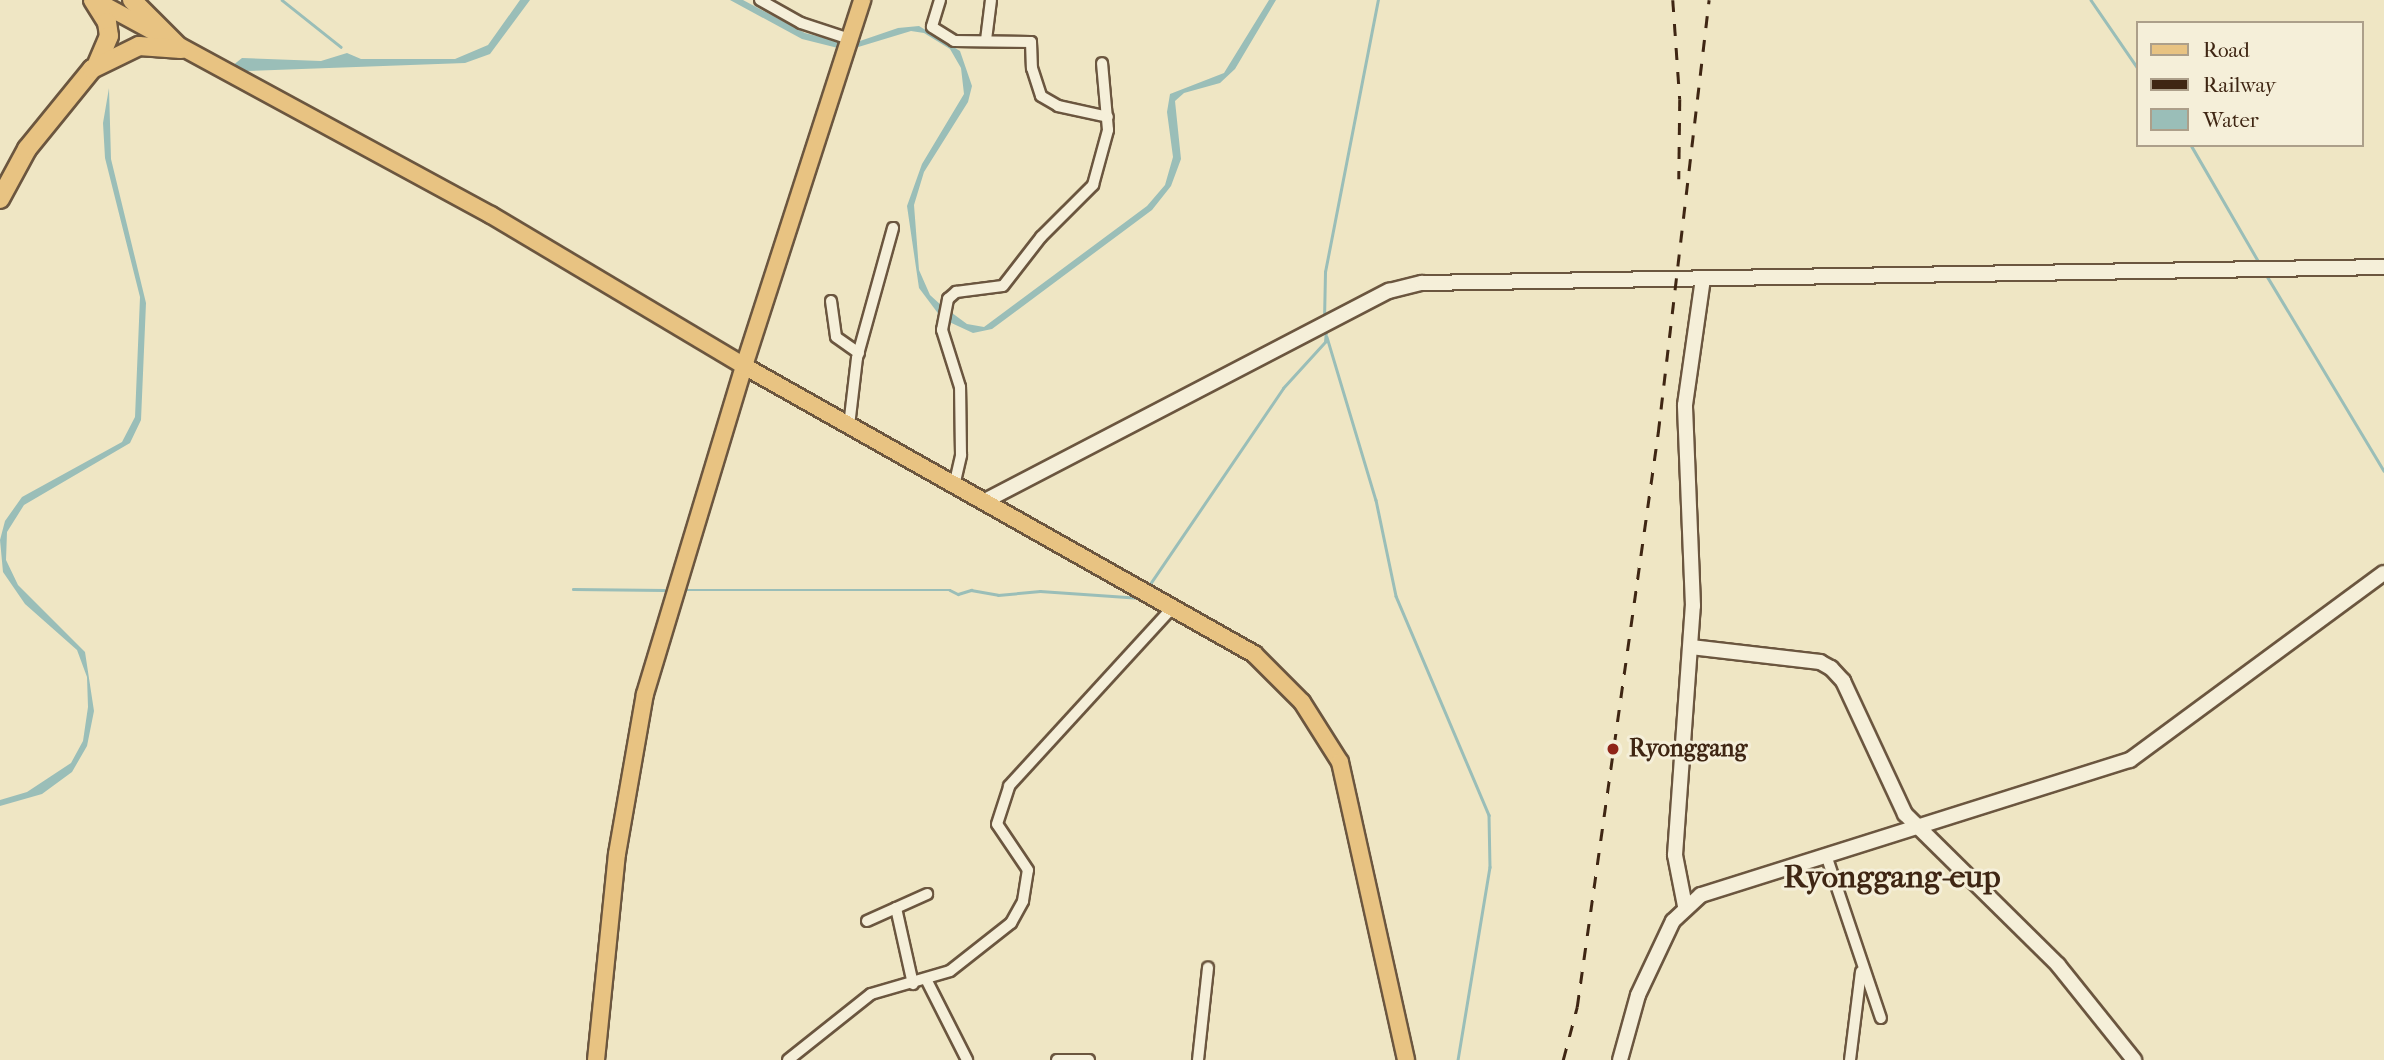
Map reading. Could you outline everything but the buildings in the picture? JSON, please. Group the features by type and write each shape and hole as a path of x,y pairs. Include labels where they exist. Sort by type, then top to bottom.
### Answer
{"highway":[{"path":"0,200 33,139 101,60 109,36 107,22 94,0"},
{"path":"132,0 181,49"},
{"path":"92,69 139,47 181,49"}],"main road":[{"path":"94,0 491,215 744,366 1254,654 1276,672 1302,702 1340,762 1406,1060"},
{"path":"596,1060 620,833 645,694 744,366 862,0"}],"street":[{"path":"760,0 848,45"},
{"path":"940,0 932,27 954,41 1031,42 1032,68 1041,96 1058,106 1108,117"},
{"path":"986,40 990,0"},
{"path":"954,486 961,455 960,387 942,320 945,307 956,292 1003,286 1054,222 1088,190 1097,175 1108,117 1102,62"},
{"path":"849,426 859,353 893,228"},
{"path":"983,502 1389,291 1422,283 2384,267"},
{"path":"1685,906 1675,855 1691,647 1685,405 1703,279"},
{"path":"831,301 836,337 859,353"},
{"path":"1620,1060 1638,995 1685,906 1701,895 2130,761 2384,573"},
{"path":"788,1060 871,994 927,981 959,965 1017,916 1028,870 997,824 1009,786 1172,608"},
{"path":"1691,647 1820,662 1831,668 1843,681 1905,814 2058,965 2134,1060"},
{"path":"1826,855 1881,1018"},
{"path":"867,921 927,894"},
{"path":"896,908 913,984"},
{"path":"1198,1060 1208,968"},
{"path":"1850,1060 1862,968"},
{"path":"927,981 967,1060"},
{"path":"1057,1060 1089,1060"}],"water":[{"path":"520,0 530,0 490,54 465,63 247,71 232,66 242,58 321,61 347,53 361,59 455,59 488,45"},
{"path":"730,0 743,0 805,33 840,42 838,48 802,39"},
{"path":"1269,0 1276,0 1235,69 1220,83 1184,93 1175,101 1181,159 1171,186 1152,210 992,329 973,333 945,320 948,310 967,324 984,327 1147,206 1165,185 1173,157 1167,112 1170,94 1224,73"},
{"path":"919,26 960,51 972,86 968,102 924,172 914,205 919,270 930,295 942,306 940,316 919,288 907,206 922,164 964,94 961,68 950,49 924,33 911,31 855,48 857,42 898,28"},
{"path":"109,88 111,159 146,303 141,420 130,443 24,505 7,532 6,560 18,585 85,652 94,711 87,746 72,772 42,794 0,806 0,800 27,792 71,763 83,741 88,707 87,677 77,650 25,604 3,572 0,540 5,521 22,497 122,442 135,417 140,297 105,158 103,123"}],"waterway":[{"path":"282,0 341,47"},
{"path":"1324,320 1325,272 1378,0"},
{"path":"2091,0 2136,66"},
{"path":"2192,147 2260,264"},
{"path":"2267,276 2384,471"},
{"path":"1148,587 1283,388 1325,342 1326,330"},
{"path":"1327,337 1376,500 1396,596 1489,815 1490,867 1458,1060"},
{"path":"573,589 664,590"},
{"path":"684,590 950,590 958,594 971,590 998,595 1040,591 1141,598"}],"railway":[{"path":"1673,0 1680,99 1679,179"},
{"path":"1563,1060 1577,1007 1658,433 1709,0"}],"place":[{"name":"Ryonggang","path":"1613,749"}],"district":[{"name":"Ryonggang-eup","path":"1892,877"}]}
